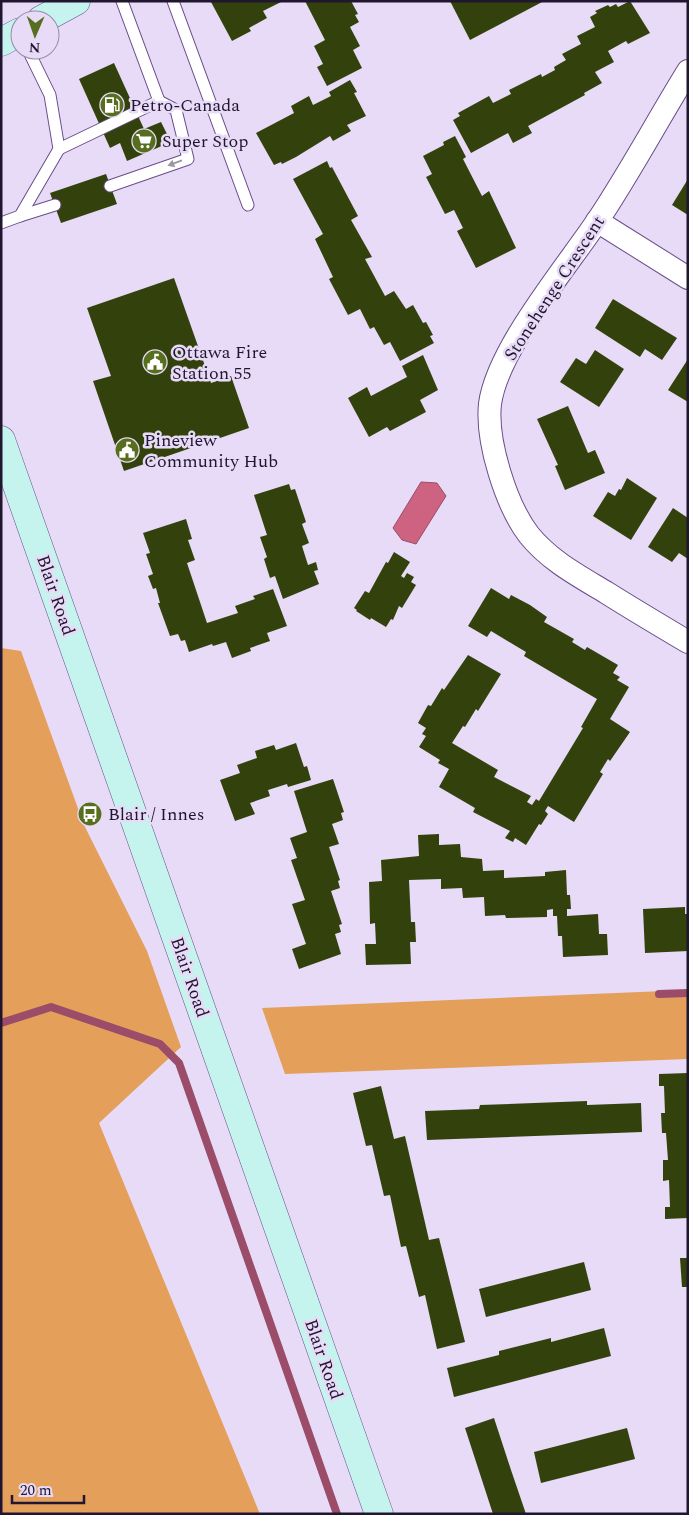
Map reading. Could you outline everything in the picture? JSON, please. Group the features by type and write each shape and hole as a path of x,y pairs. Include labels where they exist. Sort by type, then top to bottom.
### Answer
{"main road":[{"path":"60,11 76,1"},
{"name":"Blair Road","path":"1,440 379,1514"}],"street":[{"name":"Stonehenge Crescent","path":"688,71 597,221 516,338 498,377 490,403 489,432 494,459 518,515 529,535 558,564 688,642"},
{"path":"597,221 688,278"}],"lane":[{"path":"110,186 188,159 176,110 159,101 122,1"},
{"path":"173,1 248,205"},
{"path":"34,60 50,95 59,149"},
{"path":"20,216 59,149 159,101"},
{"path":"1,223 55,205"}],"shaded area":[{"path":"421,482 437,483 446,496 416,544 402,540 393,528"},
{"path":"1,648 21,651 84,825 147,951 181,1047 99,1123 260,1514 1,1514"},
{"path":"688,990 688,1059 285,1074 262,1008"}],"building":[{"path":"283,1 263,11 267,18 249,28 251,31 232,41 211,2"},
{"path":"305,1 351,1 358,14 355,15 359,22 350,27 360,46 353,50 362,68 327,86 317,67 323,64 314,46 325,40"},
{"path":"450,1 544,1 470,40"},
{"path":"630,1 650,33 628,44 626,41 608,51 614,62 595,72 602,83 584,93 585,95 528,126 532,133 513,143 508,133 471,153 453,120 460,116 458,113 489,96 493,103 511,94 509,90 541,74 542,77 555,70 554,67 566,60 562,54 581,44 577,36 595,27 590,17 597,13 595,11 608,5 610,7 616,4 618,7"},
{"name":"Petro-Canada","path":"114,63 144,129 161,122 171,142 127,161 120,143 110,148 79,79"},
{"path":"350,80 357,92 354,93 366,116 347,125 351,131 333,141 330,136 296,157 282,164 281,162 274,165 256,133 294,113 291,106 309,96 313,105 331,96 329,92"},
{"path":"455,136 466,157 463,159 482,196 489,191 516,248 476,268 457,231 463,228 454,210 445,214 426,177 432,174 423,156 444,145 443,142"},
{"path":"327,161 358,216 351,220 372,257 365,259 385,296 394,291 406,309 413,305 423,323 426,322 433,335 430,336 434,343 400,361 390,342 384,345 374,327 370,329 360,309 348,315 329,279 333,277 315,239 323,234 293,179"},
{"path":"106,174 117,204 61,223 50,193"},
{"path":"688,179 688,215 672,205"},
{"name":"Ottawa Fire Station 55","path":"174,278 211,383 231,376 249,428 124,471 93,381 111,376 87,308"},
{"path":"613,299 677,338 662,360 645,349 640,357 595,328"},
{"path":"595,350 624,369 599,407 560,382 576,358 586,364"},
{"path":"423,355 438,390 420,400 426,412 390,431 387,427 369,437 348,398 367,387 371,396 407,377 402,366"},
{"path":"688,359 688,402 668,390"},
{"path":"568,406 588,453 595,450 605,473 565,490 555,466 558,465 537,419"},
{"path":"627,478 657,498 631,540 593,516 608,492 615,496 619,489 621,490"},
{"path":"289,484 291,490 295,489 306,522 302,524 309,543 302,546 308,565 316,562 318,570 314,571 319,584 283,599 275,576 270,578 264,559 267,557 260,537 267,535 254,495"},
{"path":"673,508 688,518 688,559 679,553 672,562 648,547"},
{"path":"186,519 192,539 188,540 195,560 187,563 207,623 238,613 235,606 255,599 253,596 273,589 287,626 267,633 270,641 250,648 251,651 232,658 226,642 213,646 212,644 189,652 185,640 181,641 178,634 170,636 158,603 160,603 156,588 153,589 148,576 153,574 146,554 150,553 143,533"},
{"path":"394,552 410,562 401,576 404,578 407,573 414,577 411,582 416,585 402,608 399,606 393,620 391,619 386,627 371,618 370,620 354,608 365,591 369,593 386,562 388,563"},
{"path":"491,588 509,599 511,595 530,605 547,617 544,622 574,639 572,642 585,650 587,647 618,665 613,673 620,677 617,680 629,687 610,719 630,732 610,761 608,759 600,772 603,774 574,822 548,806 545,811 548,814 541,825 539,824 526,845 515,838 513,842 505,838 510,831 473,812 475,808 439,787 449,769 438,763 440,760 419,747 426,736 422,734 426,728 418,723 428,705 431,706 442,688 444,690 468,655 501,674 478,711 476,709 452,743 498,770 494,777 531,796 527,802 532,805 536,799 539,801 583,728 581,727 597,699 524,656 526,652 491,631 487,637 468,626"},
{"path":"296,743 304,767 307,766 311,780 288,787 287,784 268,790 270,796 250,803 255,814 235,821 220,780 240,773 237,765 257,758 255,751 274,745 276,750"},
{"path":"333,779 344,812 341,813 343,820 332,824 339,844 329,847 340,880 338,881 340,888 331,891 342,924 339,925 341,932 335,934 341,954 299,969 292,949 306,944 292,904 305,900 291,860 297,858 290,838 307,832 294,791"},
{"path":"439,834 439,845 460,844 461,857 482,859 483,871 504,870 504,878 545,876 545,872 566,870 567,895 570,895 571,909 567,909 567,916 598,914 599,934 607,934 608,955 563,957 562,936 558,936 557,916 553,916 553,909 547,910 547,917 506,918 505,915 485,916 484,897 463,898 462,888 441,889 441,879 409,880 411,922 415,922 416,942 410,942 411,964 366,965 365,944 376,944 375,923 370,924 369,882 382,881 381,860 419,856 418,835"},
{"path":"685,907 685,914 688,914 688,951 645,953 643,909"},
{"path":"688,1073 688,1218 665,1219 665,1207 670,1207 669,1180 663,1181 663,1160 668,1160 666,1133 662,1133 661,1113 665,1113 664,1086 659,1086 659,1074"},
{"path":"381,1086 394,1139 405,1136 429,1240 439,1238 465,1342 437,1349 425,1295 419,1297 406,1246 401,1247 390,1195 384,1196 372,1145 366,1146 353,1093"},
{"path":"587,1101 587,1105 641,1103 642,1132 427,1140 425,1111 479,1109 480,1105"},
{"path":"680,1258 688,1258 688,1287 682,1287"},
{"path":"584,1262 591,1290 486,1317 479,1289"},
{"path":"604,1328 611,1356 454,1397 447,1368 499,1355 499,1351 551,1338 551,1342"},
{"path":"494,1418 526,1514 493,1514 465,1428"},
{"path":"627,1428 635,1459 541,1483 534,1452"}],"waterway":[{"path":"659,994 688,993"},
{"path":"1,1023 51,1007 160,1044 179,1063 337,1514"}],"place":[{"name":"Petro-Canada","path":"112,105"},
{"name":"Super Stop","path":"144,141"},
{"name":"Ottawa Fire Station 55","path":"155,362"},
{"name":"Pineview Community Hub","path":"127,450"},
{"name":"Blair / Innes","path":"90,814"}]}
